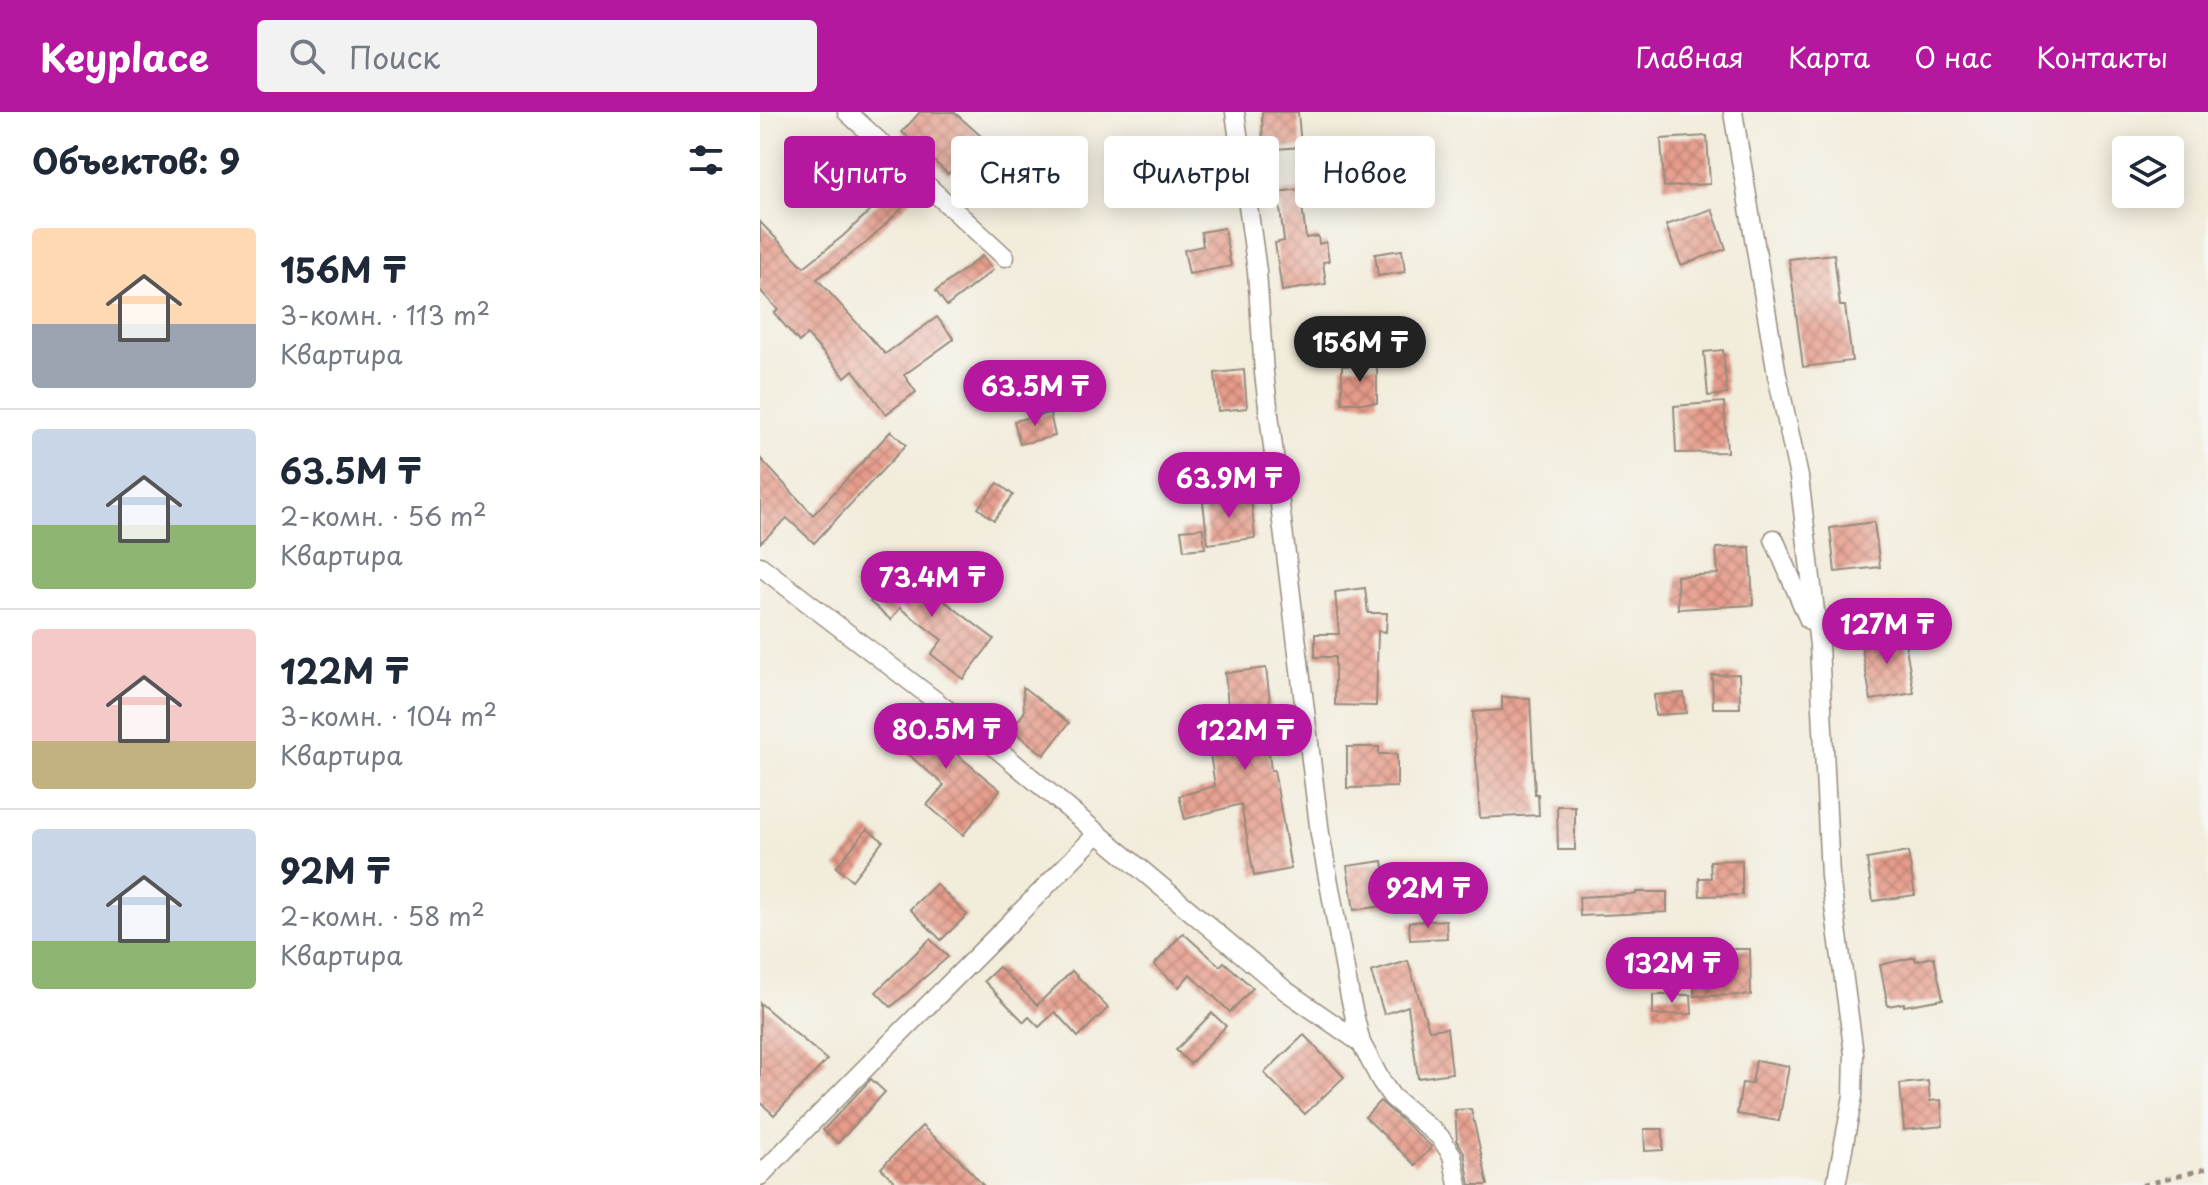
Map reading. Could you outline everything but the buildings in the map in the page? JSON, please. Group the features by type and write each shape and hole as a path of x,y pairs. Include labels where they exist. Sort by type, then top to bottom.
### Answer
{"street":[{"path":"847,112 1005,257"},
{"path":"1235,112 1257,271 1264,373 1320,834 1337,929 1361,1043 1392,1097 1440,1137 1452,1155 1458,1185"},
{"path":"1733,112 1766,292 1777,375 1799,477 1819,645 1830,876 1854,1054 1853,1096 1836,1185"},
{"path":"1774,539 1819,645"},
{"path":"760,566 984,738 1286,991 1361,1043"},
{"path":"771,1185 760,1176 849,1082 979,956 1098,833"}],"path":[{"path":"2142,1185 2208,1168"}]}
